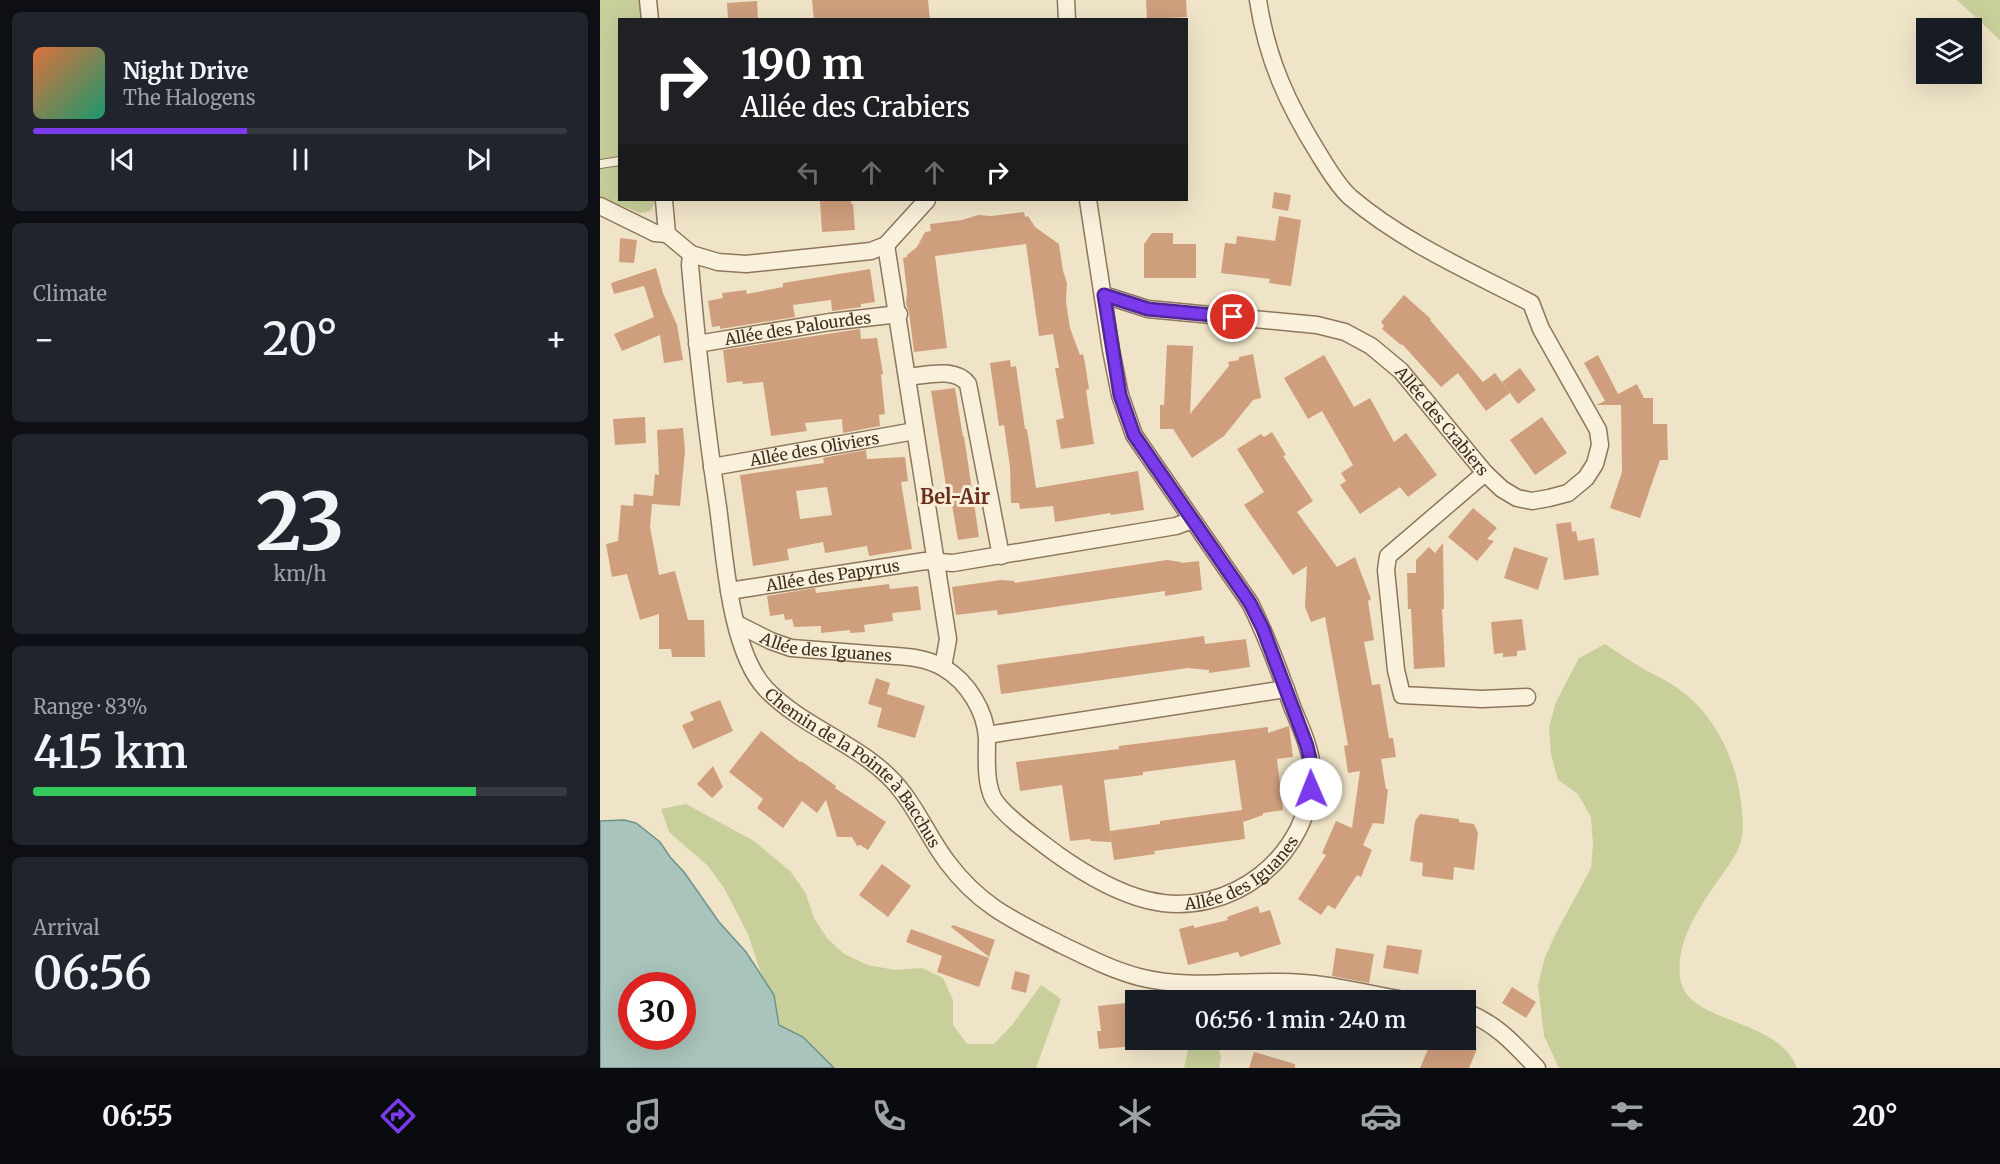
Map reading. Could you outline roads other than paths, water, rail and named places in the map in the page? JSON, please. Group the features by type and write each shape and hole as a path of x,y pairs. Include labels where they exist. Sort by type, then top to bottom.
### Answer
{"street":[{"path":"648,0 650,18"},
{"path":"1066,0 1067,18"},
{"name":"Allée des Crabiers","path":"1104,295 1148,309 1317,325 1345,332 1371,346 1401,371 1485,473 1502,489 1517,498 1532,501 1568,493 1586,478 1595,464 1600,445 1598,430 1541,329 1531,303 1394,231 1347,195 1322,159 1284,93 1275,71 1258,0"},
{"path":"664,201 667,234"},
{"path":"600,206 655,233 667,234 692,254 718,262 746,264 871,252 886,245 926,201"},
{"name":"Allée des Iguanes","path":"737,624 791,648 919,658 943,667 957,677 979,705 987,735 987,772 993,797 1006,814 1059,856 1112,888 1148,900 1195,903 1226,896 1260,877 1284,852 1300,824 1311,789 1312,767 1307,746 1263,629 1250,603 1134,435 1120,395 1088,201"},
{"path":"886,245 938,562 948,639 943,667"},
{"name":"Chemin de la Pointe à Bacchus","path":"692,254 690,265 697,344 729,591 750,665 766,688 810,724 873,763 902,790 948,863 977,895 1000,914 1107,967 1141,978 1199,984 1320,983 1355,990"},
{"name":"Allée des Palourdes","path":"697,344 830,322 899,314"},
{"path":"907,377 951,373 962,377 968,384 1001,556"},
{"name":"Allée des Oliviers","path":"712,467 915,431"},
{"path":"1485,473 1388,556 1386,570 1396,670 1402,695 1482,699 1527,697"},
{"name":"Allée des Papyrus","path":"729,591 925,561 953,563 1001,556 1176,526 1192,520"},
{"path":"987,735 1286,689"},
{"path":"1476,1016 1501,1031 1537,1068"}],"lane":[{"path":"600,164 618,161"}],"water":[{"path":"624,820 636,823 660,842 719,922 746,952 774,995 779,1025 803,1037 834,1068 600,1068 600,821"}],"district":[{"name":"Bel-Air","path":"955,497"}]}
